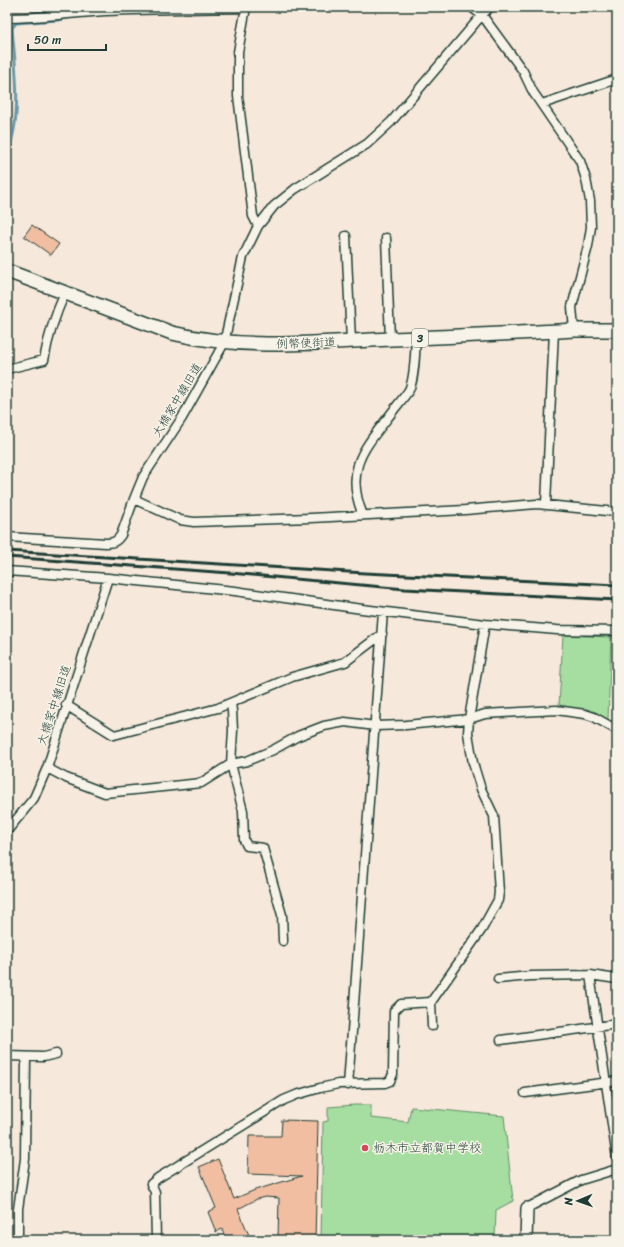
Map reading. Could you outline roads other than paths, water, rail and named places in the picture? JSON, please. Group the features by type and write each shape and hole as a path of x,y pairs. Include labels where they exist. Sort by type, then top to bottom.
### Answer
{"main road":[{"name":"例幣使街道","path":"7,271 172,333 195,339 224,343 279,344 574,330 617,330"}],"street":[{"path":"471,7 482,15 523,71 542,104 580,161 586,179 590,201 591,227 588,246 572,307 574,330"},
{"name":"大橋家中線旧道","path":"7,537 115,542 121,535 143,477 182,418 224,343 243,257 258,226 274,206 295,189 367,144 391,122 490,7"},
{"path":"7,18 30,18 84,12 128,10 246,8 238,52 238,96 253,216 258,226"},
{"path":"542,104 617,79"},
{"path":"346,236 351,341"},
{"path":"386,238 390,339"},
{"path":"7,368 44,360 54,319 65,293"},
{"path":"546,504 554,331"},
{"path":"363,515 358,502 355,477 357,465 362,452 409,389 415,364 416,338"},
{"path":"134,499 180,520 186,521 304,518 546,504 617,512"},
{"path":"7,571 108,578 234,591 383,612 485,624 557,630 617,632"},
{"name":"大橋家中線旧道","path":"7,831 34,798 47,768 108,578"},
{"path":"348,1084 383,612"},
{"path":"432,1026 431,1002 482,929 498,900 499,892 494,816 481,789 473,763 468,733 485,624"},
{"path":"66,705 114,735 218,708 292,677 345,662 382,634"},
{"path":"231,703 233,730 231,764 243,810 244,840 247,846 263,848 282,915 283,941"},
{"path":"47,768 66,778 105,794 201,783 231,764 247,761 273,750 298,736 324,726 345,722 375,726 406,725 469,719 485,714 556,710 594,717 617,730"},
{"path":"498,979 531,976 590,975 617,979"},
{"path":"590,975 615,1135 617,1158"},
{"path":"156,1240 155,1192 151,1184 284,1100 320,1088 338,1084 386,1083 390,1081 394,1074 394,1011 401,1004 431,1002"},
{"path":"500,1040 617,1024"},
{"path":"7,1056 43,1057 56,1054"},
{"path":"18,1240 18,1209 25,1159 26,1057"},
{"path":"525,1093 617,1081"},
{"path":"526,1240 527,1208 581,1180 617,1169"}],"waterway":[{"path":"75,7 75,13"},
{"path":"7,152 15,123 17,91 12,28 16,23 59,20 71,17"}],"railway":[{"path":"7,551 365,573 617,585"},
{"path":"7,557 230,573 405,589 617,600"}],"place":[{"name":"栃木市立都賀中学校","path":"365,1148"}]}
